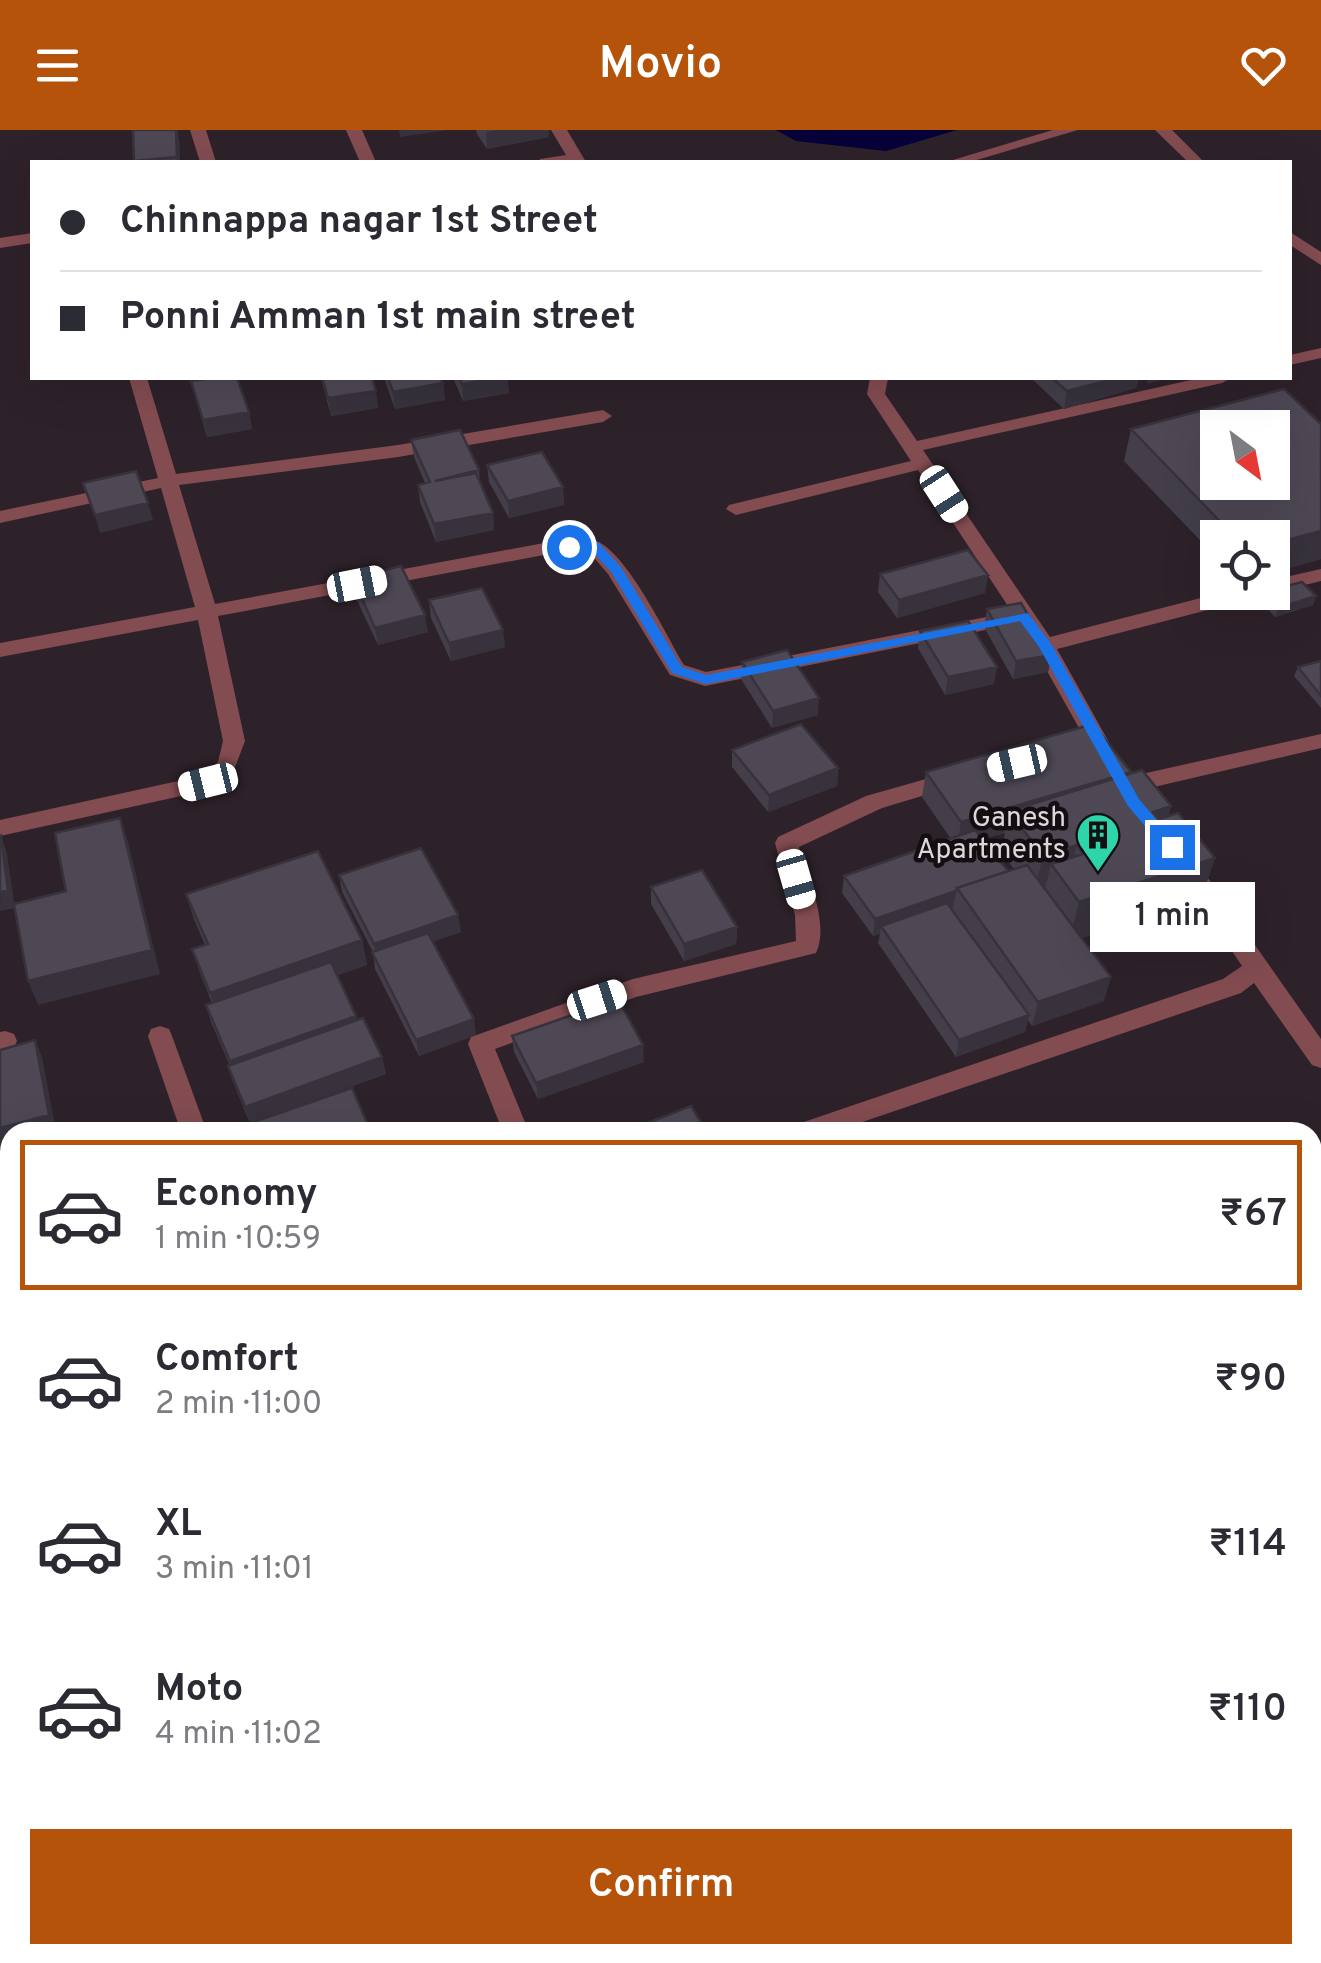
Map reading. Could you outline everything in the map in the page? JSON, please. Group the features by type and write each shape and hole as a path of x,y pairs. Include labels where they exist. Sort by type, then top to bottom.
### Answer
{"street":[{"path":"198,130 207,160"},
{"path":"354,130 367,160"},
{"path":"559,130 577,160"},
{"path":"961,160 1070,130"},
{"path":"1162,130 1194,160"},
{"path":"0,243 30,238"},
{"path":"1292,238 1321,260"},
{"path":"1292,359 1321,352"},
{"path":"0,828 208,782 226,770 234,740 207,612 139,380"},
{"path":"879,380 876,394 1045,645 1089,747 1129,794 1321,742"},
{"path":"736,509 919,456 1214,380"},
{"path":"0,517 169,482 398,451 603,416"},
{"path":"0,650 544,549 594,546 616,570 677,670 706,679 1024,616"},
{"path":"1290,583 1321,575"},
{"path":"1045,645 1200,605"},
{"path":"512,1122 480,1044 632,988 808,947 807,915 786,843 874,802 986,770"},
{"path":"1168,842 1191,869 1321,1058"},
{"path":"833,1122 1232,986 1257,968"},
{"path":"160,1036 190,1122"}],"shaded area":[{"path":"776,130 957,130 886,151 796,141"}],"building":[{"path":"133,130 176,130 177,157 134,160"},
{"path":"238,380 249,412 203,420 191,381"},
{"path":"323,380 373,380 376,391 328,398"},
{"path":"389,380 443,383 393,392"},
{"path":"1054,380 1109,380 1067,391"},
{"path":"1284,389 1321,424 1321,531 1290,539 1290,520 1219,520 1131,429 1200,411 1200,500 1290,500 1290,410 1204,410"},
{"path":"460,430 479,470 435,481 476,473 493,513 434,524 418,485 430,482 411,440"},
{"path":"542,452 563,487 508,501 487,465"},
{"path":"136,471 148,503 95,515 83,483"},
{"path":"968,550 988,575 899,600 880,574"},
{"path":"401,566 425,615 375,628 353,578"},
{"path":"1302,582 1316,596 1290,604 1290,585"},
{"path":"482,588 503,630 449,643 429,600"},
{"path":"1021,603 1052,655 1016,661 987,609"},
{"path":"968,621 997,667 948,677 920,631"},
{"path":"787,650 819,698 773,711 742,662"},
{"path":"1321,661 1321,696 1298,667"},
{"path":"801,724 838,768 769,795 732,750"},
{"path":"1093,724 1131,772 961,822 926,772"},
{"path":"1142,770 1171,806 1153,812 1159,819 1178,813 1215,858 1079,902 1051,864 1083,854 1077,845 1043,856 1009,811"},
{"path":"120,818 152,950 28,981 14,904 66,891 55,833"},
{"path":"975,830 1008,871 875,919 844,876"},
{"path":"0,837 8,891 0,892"},
{"path":"421,848 458,915 374,944 339,875"},
{"path":"318,851 362,940 210,993 192,949 208,944 186,894"},
{"path":"1027,865 1111,977 1038,1002 957,888"},
{"path":"702,870 737,927 684,944 651,887"},
{"path":"947,903 1029,1015 959,1040 881,926"},
{"path":"428,933 474,1019 416,1040 372,952"},
{"path":"331,962 356,1016 230,1061 206,1005"},
{"path":"618,999 643,1045 536,1083 512,1036"},
{"path":"363,1018 382,1057 245,1107 228,1066"},
{"path":"35,1040 49,1115 23,1122 0,1122 0,1050"},
{"path":"352,1088 367,1122 254,1122"},
{"path":"691,1106 701,1122 650,1122"}],"place":[{"name":"Ganesh Apartments","path":"1098,873"}],"route":[{"path":"569,547 594,546 616,570 677,670 706,679 1024,616 1045,645 1134,802 1172,847"}]}
